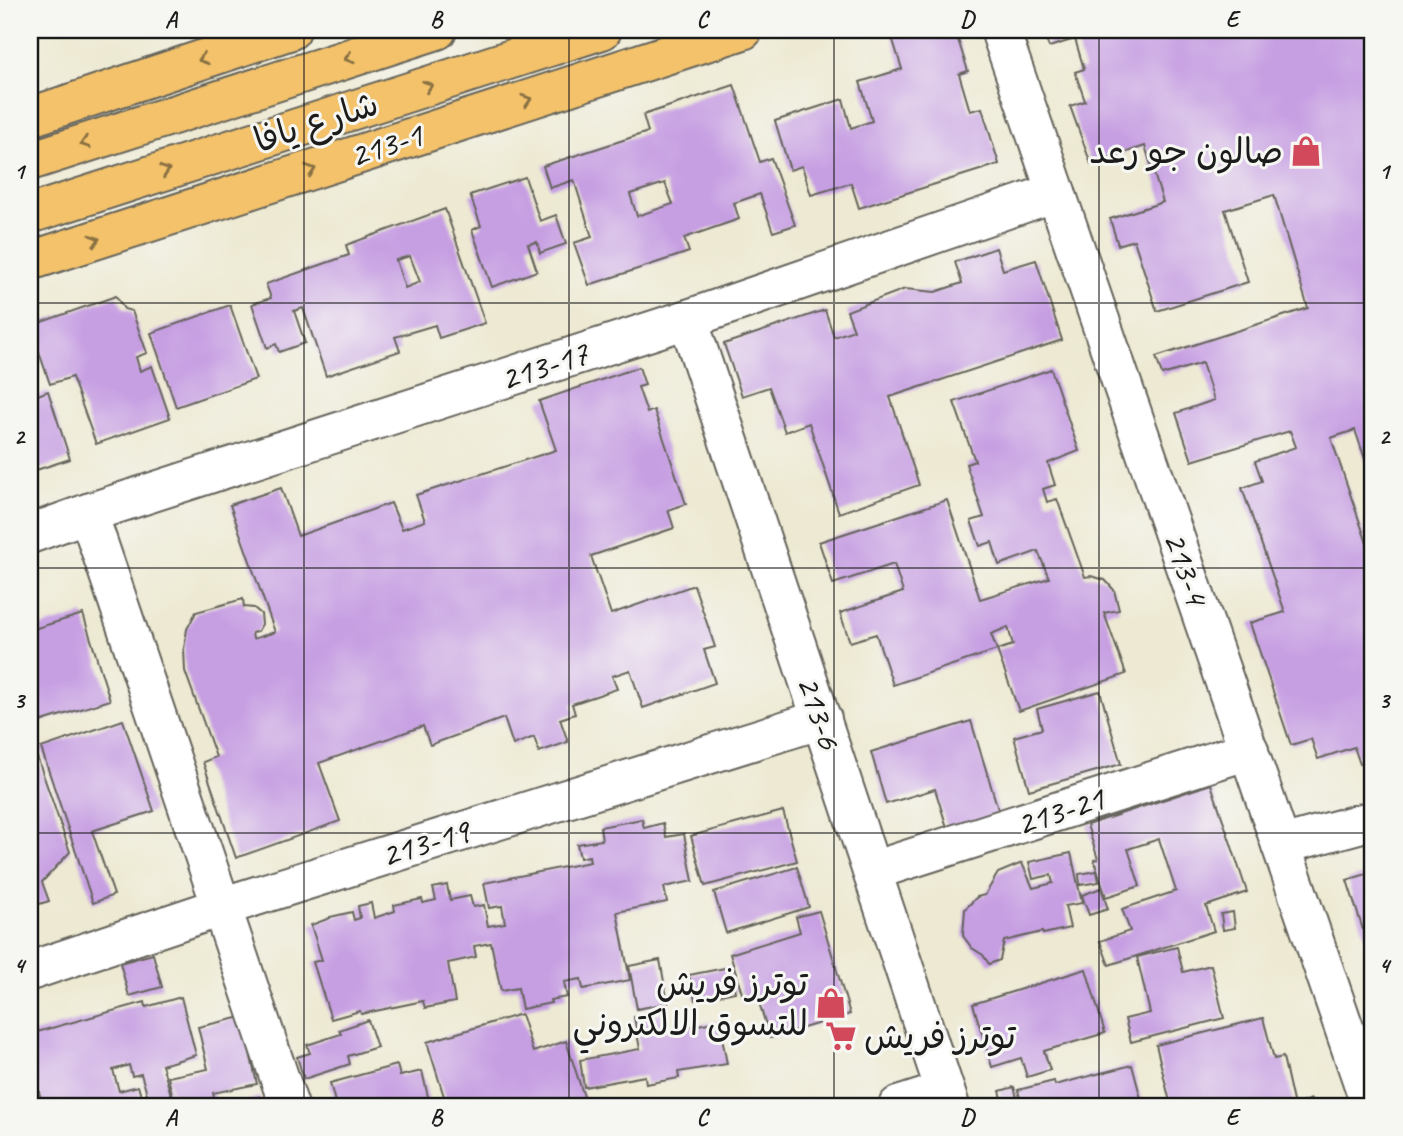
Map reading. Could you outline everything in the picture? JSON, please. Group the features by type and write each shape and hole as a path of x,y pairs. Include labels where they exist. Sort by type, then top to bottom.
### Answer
{"main road":[{"path":"30,117 291,30"},
{"name":"شارع يافا","path":"30,161 437,30"},
{"name":"شارع يافا","path":"30,214 602,30"},
{"name":"213-1","path":"30,261 743,30"}],"street":[{"name":"213-4","path":"1000,30 1371,1106"},
{"name":"213-17","path":"30,534 688,319 1056,192"},
{"name":"213-6","path":"688,319 947,1099"},
{"path":"88,513 289,1106"},
{"name":"213-19","path":"30,971 221,907 822,719"},
{"name":"213-21","path":"872,871 1249,751"},
{"path":"1281,845 1373,820"},
{"path":"898,1106 947,1099"}],"building":[{"path":"905,30 955,30 968,71 959,74 970,111 982,108 999,164 859,208 851,183 811,195 802,166 790,170 775,121 843,99 851,128 872,121 860,82 902,69 891,34"},
{"path":"1044,30 1373,30 1373,482 1355,430 1331,438 1373,561 1373,760 1360,764 1354,747 1318,759 1311,739 1291,745 1250,623 1285,612 1242,488 1262,481 1255,461 1296,447 1290,431 1192,461 1176,413 1214,400 1202,363 1162,375 1156,357 1308,308 1274,195 1225,210 1248,282 1157,311 1134,240 1118,245 1110,219 1163,202 1145,146 1091,164 1070,106 1085,101 1075,72 1084,69 1075,39 1049,47"},
{"path":"734,85 760,162 771,158 795,225 773,232 760,194 734,203 739,219 684,238 689,252 589,285 574,243 592,237 574,180 550,188 543,166 648,132 643,115","holes":["665,183 673,204 637,216 630,194"]},
{"path":"525,177 540,221 556,215 566,244 540,253 537,242 528,244 537,271 492,287 472,230 481,226 470,195"},
{"path":"445,209 485,323 439,338 435,325 395,337 400,351 326,376 303,308 294,311 305,343 279,352 276,344 267,348 252,304 271,298 266,284 349,255 346,245","holes":["410,256 420,282 405,288 396,260"]},
{"path":"996,248 1003,270 1036,260 1062,340 890,397 919,485 839,513 809,423 785,432 769,387 742,396 724,344 825,310 834,337 854,330 847,311 905,289 935,292 962,283 955,262"},
{"path":"116,296 124,309 132,311 147,353 136,357 140,371 152,366 170,418 96,444 72,377 50,384 30,326"},
{"path":"230,305 256,379 176,407 151,333"},
{"path":"639,367 645,385 638,387 647,413 654,410 686,504 668,510 674,528 591,556 611,614 694,585 715,647 704,650 715,683 643,708 630,670 612,676 617,689 572,704 575,714 560,719 568,742 539,752 534,737 513,745 504,718 430,745 423,726 319,763 340,821 236,858 203,762 216,757 185,671 184,649 187,629 196,612 243,599 244,607 254,608 261,614 262,624 258,631 252,633 253,639 275,632 230,505 281,488 298,536 391,503 402,529 425,521 416,495 556,450 539,401"},
{"path":"1051,369 1079,451 1048,463 1055,485 1043,489 1047,502 1057,499 1085,577 1105,580 1114,590 1119,610 1104,613 1126,674 1019,711 997,650 893,685 876,634 850,642 840,613 903,592 894,564 833,584 819,542 947,500 980,599 1049,578 1038,551 999,565 992,542 980,546 971,521 984,517 966,464 975,461 954,402","holes":["1008,627 1013,645 997,650 991,634"]},
{"path":"48,391 70,459 30,472 30,398"},
{"path":"83,614 110,700 33,724 38,743 30,746 30,630"},
{"path":"1100,691 1121,764 1029,790 1014,737 1042,729 1037,709"},
{"path":"123,720 154,811 92,831 114,895 93,903 41,748"},
{"path":"971,721 1002,822 950,837 935,789 886,804 871,752"},
{"path":"35,751 70,852 42,882 49,901 30,907 30,752"},
{"path":"1211,784 1247,892 1206,906 1214,931 1109,965 1100,941 1130,931 1122,909 1176,891 1159,839 1128,849 1140,886 1106,897 1094,860 1098,859 1087,825"},
{"path":"783,811 797,861 705,886 691,836"},
{"path":"642,819 644,828 663,823 666,837 684,834 693,881 664,887 667,902 617,912 630,980 583,989 581,979 564,982 567,997 522,1009 518,988 501,991 491,943 474,946 476,957 448,963 455,1002 425,1008 423,1001 361,1014 360,1011 331,1019 313,962 322,960 311,925 352,912 354,920 360,918 358,906 371,903 374,918 395,911 394,905 422,899 423,903 436,900 433,888 447,885 450,900 470,896 473,907 484,905 488,926 505,923 502,906 489,908 484,883 590,862 589,856 580,858 577,844 602,840 600,827"},
{"path":"1071,853 1082,903 1065,906 1070,928 1004,941 1000,960 989,964 963,936 965,909 977,897 985,895 998,873 1022,863 1033,888 1053,883 1051,875 1033,879 1029,862"},
{"path":"797,867 809,907 726,933 714,892"},
{"path":"1097,871 1099,882 1080,885 1079,874"},
{"path":"1373,872 1373,961 1347,880"},
{"path":"1101,888 1108,909 1089,915 1082,895"},
{"path":"819,911 850,1014 770,1038 757,996 744,1000 730,954 800,932 796,917"},
{"path":"1233,912 1235,928 1223,930 1221,914"},
{"path":"1177,947 1183,972 1211,965 1224,1018 1131,1042 1125,1019 1150,1013 1137,957"},
{"path":"153,954 162,987 129,996 120,963"},
{"path":"660,960 668,1003 637,1009 629,966"},
{"path":"730,967 735,992 695,1000 689,975"},
{"path":"1086,969 1105,1033 1044,1051 1050,1070 1027,1077 1021,1058 992,1067 973,1004"},
{"path":"181,997 196,1055 162,1065 172,1098 150,1104 141,1074 132,1076 129,1065 113,1070 119,1091 138,1086 144,1106 98,1106 97,1102 81,1106 43,1106 30,1060 30,1034 145,1002 146,1007"},
{"path":"663,1012 666,1031 719,1021 727,1064 678,1072 679,1078 646,1084 645,1076 584,1087 580,1060 640,1049 634,1017"},
{"path":"521,1014 533,1052 566,1041 587,1106 447,1106 427,1042"},
{"path":"242,1017 257,1084 213,1093 216,1106 175,1106 168,1077 208,1069 198,1027"},
{"path":"1263,1018 1274,1059 1283,1057 1294,1106 1171,1106 1156,1045"},
{"path":"368,1020 377,1047 348,1056 350,1064 304,1079 297,1057 310,1053 307,1045 341,1034 339,1030"},
{"path":"397,1065 400,1076 422,1071 429,1101 411,1106 367,1106 365,1102 336,1106 330,1083"},
{"path":"1132,1065 1143,1106 1022,1106 1018,1090 1054,1081 1055,1085"},
{"path":"1014,1087 1019,1105 1004,1106 1000,1091"},
{"path":"259,1097 263,1106 233,1106"},
{"path":"1311,1099 1314,1106 1294,1106"}],"place":[{"name":"صالون جو رعد","path":"1306,151"},
{"name":"توترز فريش للتسوق الالكتروني","path":"831,1003"},
{"name":"توترز فريش","path":"841,1036"}]}
